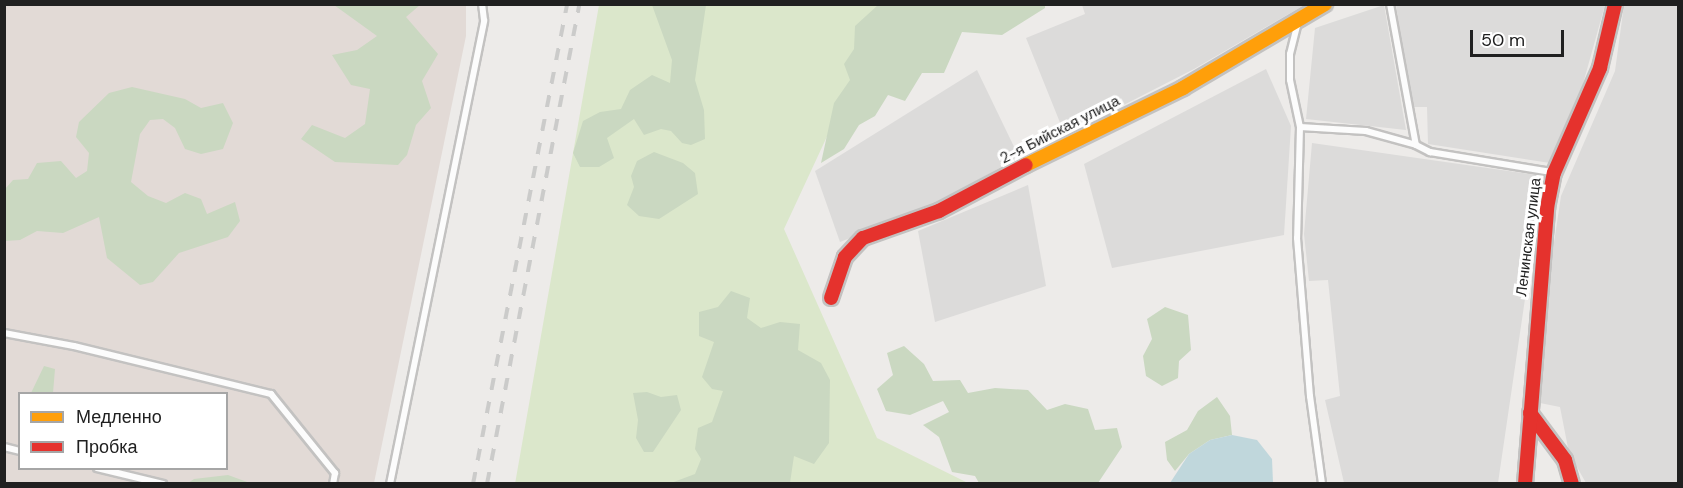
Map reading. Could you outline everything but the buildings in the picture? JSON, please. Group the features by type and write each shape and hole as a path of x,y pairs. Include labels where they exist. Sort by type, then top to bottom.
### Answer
{"street":[{"name":"2-я Бийская улица","path":"831,298 845,257 863,238 939,211 1065,144 1183,88 1325,4"},
{"name":"Ленинская улица","path":"1525,483 1539,282 1554,173 1600,68 1615,4"},
{"path":"1530,413 1565,460 1572,483"}],"lane":[{"path":"390,483 484,20 482,4"},
{"path":"1390,4 1416,145"},
{"path":"1298,21 1290,54 1290,80 1300,127 1297,238 1310,396 1323,483"},
{"path":"1300,127 1366,131 1416,145 1430,152 1554,173"},
{"path":"4,333 74,346 271,394 335,473 333,483"},
{"path":"106,470 163,483"}],"shaded area":[{"path":"4,5 466,5 466,36 374,483 5,483"},
{"path":"1082,5 1304,5 1194,69 1065,135 1026,38 1085,14"},
{"path":"1384,5 1406,130 1306,119 1315,28"},
{"path":"1396,5 1605,5 1581,91 1550,163 1428,144 1427,107 1411,107"},
{"path":"1624,5 1678,5 1678,483 1586,483 1569,453 1560,407 1540,403 1544,309 1561,196 1615,71"},
{"path":"1266,69 1291,126 1284,235 1112,268 1084,164"},
{"path":"977,70 1019,157 931,206 840,242 815,171"},
{"path":"1312,143 1543,176 1498,483 1344,483 1325,400 1340,396 1328,280 1309,281 1304,234"},
{"path":"1028,185 1046,286 935,322 918,231"}],"green space":[{"path":"1045,4 1045,8 1002,35 962,32 944,73 922,73 905,101 888,95 875,116 859,125 844,149 821,163 834,103 850,80 844,64 854,49 855,26 878,5"},
{"path":"334,5 420,5 406,17 438,54 422,81 431,108 416,125 407,155 398,165 335,162 301,139 312,125 345,138 365,124 370,89 351,85 332,55 357,50 377,36"},
{"path":"599,5 998,5 850,87 784,229 877,438 968,483 515,484"},
{"path":"652,5 706,5 695,80 704,110 705,139 691,145 682,143 671,131 661,129 644,135 634,119 607,138 614,158 599,167 580,167 573,153 583,121 600,112 621,109 630,90 652,75 670,83 672,60"},
{"path":"132,87 185,99 201,108 223,103 233,123 223,149 201,154 185,149 175,128 163,119 150,120 140,134 131,182 148,196 166,203 185,193 201,199 207,214 235,202 240,221 228,237 179,253 153,282 140,285 107,258 99,217 63,233 37,231 20,240 5,241 5,189 13,180 28,179 37,163 61,161 76,178 87,171 89,153 76,137 79,122 109,93"},
{"path":"654,152 683,163 695,173 698,194 659,219 639,216 627,205 634,187 631,176 637,161"},
{"path":"731,291 750,298 747,318 761,328 780,322 800,324 798,350 821,363 830,380 829,443 814,464 794,456 790,483 671,483 695,474 701,459 695,449 698,428 712,422 723,391 712,389 702,377 714,342 699,336 699,312 718,307"},
{"path":"1165,307 1188,315 1191,350 1179,361 1178,378 1162,386 1146,376 1143,356 1152,339 1147,319"},
{"path":"904,346 924,364 933,381 960,380 968,393 995,388 1028,390 1047,410 1065,404 1088,409 1095,430 1117,428 1122,447 1098,483 979,483 975,476 952,472 939,437 923,425 949,412 943,401 910,415 886,411 877,389 893,375 887,353"},
{"path":"44,366 55,369 53,392 31,392"},
{"path":"647,392 661,397 677,395 681,410 653,452 644,452 636,438 638,420 633,393"},
{"path":"1217,397 1230,416 1232,435 1210,440 1189,454 1175,471 1167,460 1165,442 1187,430 1198,411"},
{"path":"228,475 250,483 188,483 194,479"}],"water":[{"path":"1232,435 1257,440 1272,459 1273,483 1170,483 1189,454 1210,440"}],"railway":[{"path":"473,484 567,4"},
{"path":"487,484 579,4"}],"traffic: slow":[{"path":"1026,165 1183,88 1325,4"}],"traffic: jam":[{"path":"1525,484 1547,208 1554,173 1600,68 1615,4"},
{"path":"831,298 845,257 863,238 939,211 1026,165"},
{"path":"1530,413 1565,460 1572,484"}]}
